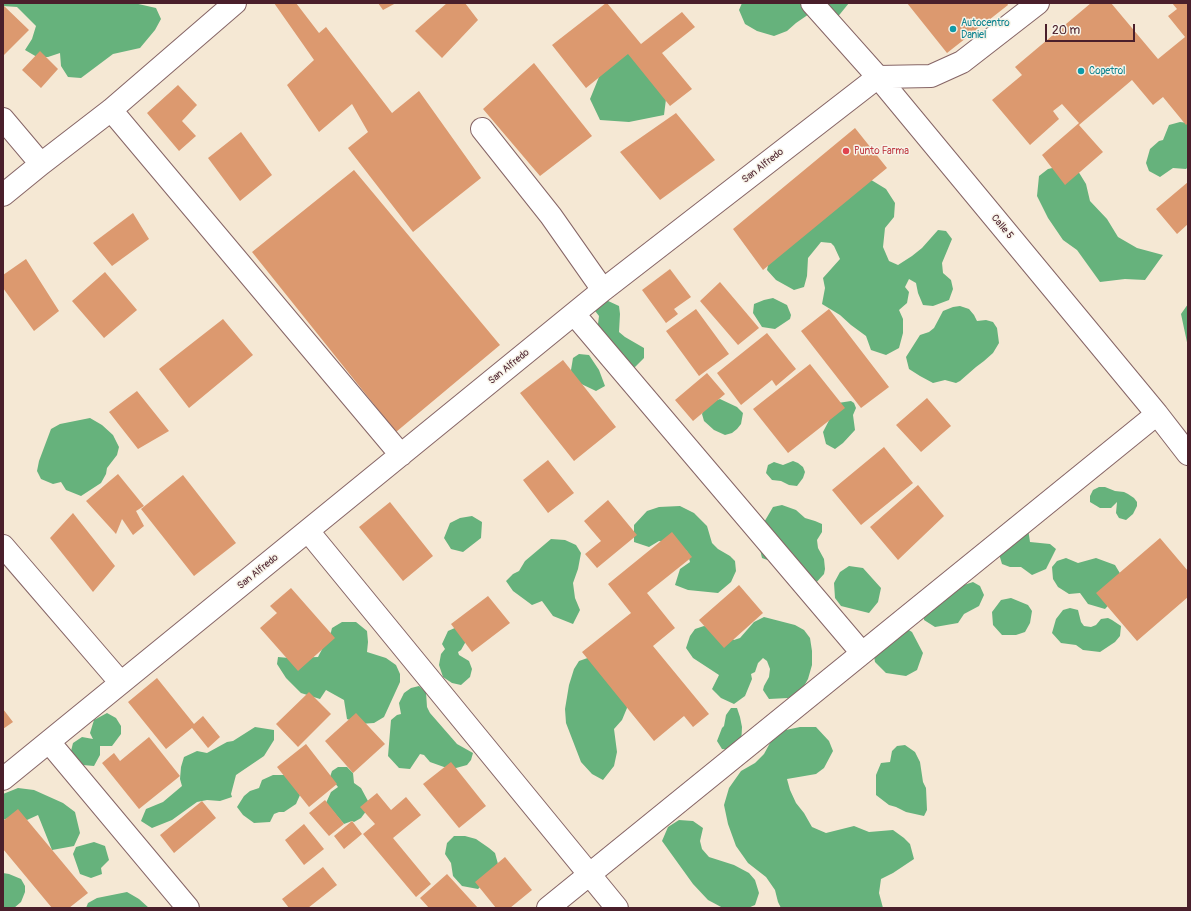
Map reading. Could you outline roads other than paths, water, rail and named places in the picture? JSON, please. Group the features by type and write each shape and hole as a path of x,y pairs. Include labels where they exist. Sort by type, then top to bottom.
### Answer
{"street":[{"path":"3,195 111,110 235,3"},
{"name":"Calle 5","path":"812,3 878,77 1157,414 1188,454"},
{"path":"878,77 931,76 962,62 1038,3"},
{"name":"San Alfredo","path":"3,779 603,290 878,77"},
{"path":"111,110 401,455"},
{"path":"3,119 41,164"},
{"path":"482,129 551,216 603,290"},
{"path":"574,314 862,653"},
{"path":"548,908 1157,414"},
{"path":"308,531 617,908"},
{"path":"3,546 121,683"},
{"path":"49,742 188,908"}],"place":[{"name":"Autocentro Daniel","path":"953,29"},
{"name":"Copetrol","path":"1081,71"},
{"name":"Punto Farma","path":"846,151"}]}
